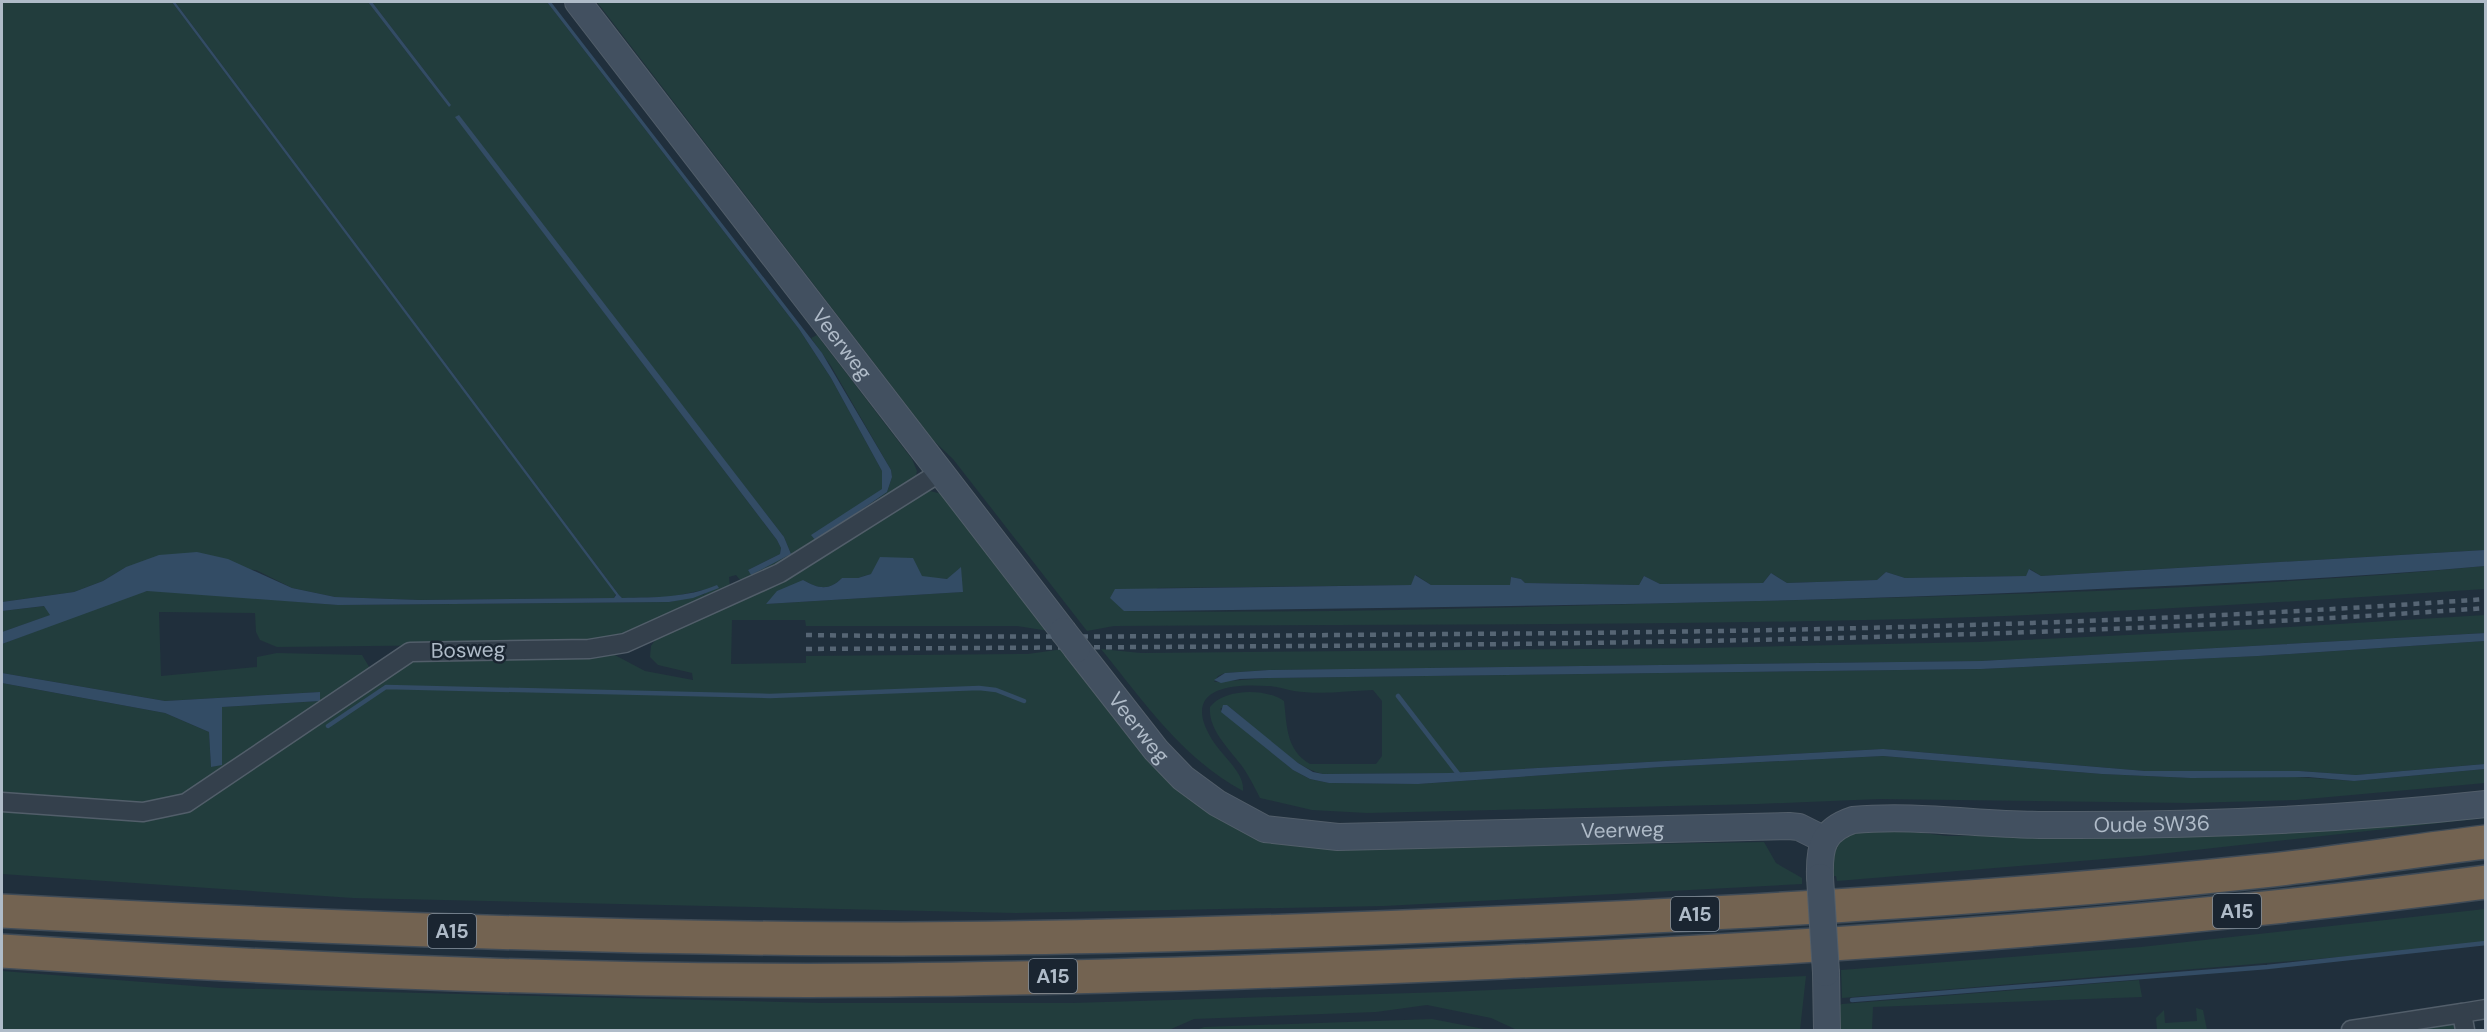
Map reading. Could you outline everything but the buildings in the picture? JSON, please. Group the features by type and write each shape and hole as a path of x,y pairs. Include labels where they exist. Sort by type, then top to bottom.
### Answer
{"highway":[{"name":"A15","path":"2,911 252,924 582,935 902,939 1281,932 1751,912 1963,898 2266,871 2486,842"},
{"name":"A15","path":"2,951 250,967 584,978 885,980 1286,971 1768,950 1976,936 2370,897 2486,882"}],"street":[{"name":"Veerweg","path":"578,2 786,270 939,473 1156,750 1184,778 1217,803 1265,829 1338,837 1789,826 1799,827 1825,840"},
{"name":"Bosweg","path":"2,801 142,812 186,803 410,652 589,649 625,643 780,573 939,473"},
{"name":"Oude SW36","path":"1825,840 1839,825 1867,819 2042,825 2219,824 2408,813 2486,804"},
{"path":"1825,840 1819,859 1827,1030"},
{"path":"2351,1030 2463,1022 2486,1009"}],"green space":[{"path":"2,2 172,2 616,593 614,598 420,600 335,597 292,588 256,570 126,567 103,581 74,592 2,602"},
{"path":"175,2 368,2 449,107 441,92 372,2 547,2 799,329 831,378 882,471 882,489 822,538 887,492 892,477 891,470 831,366 811,338 817,335 912,459 917,471 915,480 796,558 741,581 736,575 729,577 730,587 620,640 546,644 277,647 260,640 256,632 255,613 159,612 161,676 257,667 257,657 277,653 362,655 371,670 189,796 161,806 2,797 2,683 165,713 209,732 211,767 222,764 221,707 320,701 320,692 165,701 2,673 2,644 129,595 147,591 170,591 338,605 669,602 705,594 703,590 670,597 622,598","holes":["456,117 784,537 791,554 751,574 748,570 780,554 781,548 777,540"]},
{"path":"597,2 2485,2 2485,550 2041,576 2030,569 2026,576 1905,578 1886,572 1877,580 1787,583 1771,573 1763,583 1660,584 1644,576 1639,585 1525,583 1521,579 1511,577 1510,585 1431,585 1416,575 1411,585 1158,588 1124,611 1418,610 2003,594 2293,581 2485,566 2485,589 1976,617 1653,623 1114,626 1087,631 953,459 934,441"},
{"path":"926,490 946,495 1049,631 1017,626 806,626 805,620 732,620 731,664 806,663 806,656 1028,654 1063,649 1177,787 1353,849 1764,842 1776,863 1802,878 1802,884 1384,906 1015,913 353,898 2,874 2,803 154,816 415,659 611,653 645,671 693,680 692,673 658,665 650,657 651,646 662,630","holes":["960,568 962,592 766,604 803,580 814,585 828,587 842,578 858,578 871,574 948,579"]},
{"path":"45,606 51,615 2,632 2,611"},
{"path":"2485,615 2485,633 1981,661 1269,670 1225,673 1218,676 1214,682 1268,678 1981,669 2258,656 2485,641 2485,764 2356,775 2299,771 2145,771 1883,749 1448,773 1323,774 1311,770 1285,754 1227,705 1220,709 1293,770 1310,779 1329,783 1418,784 1661,767 1883,756 2102,774 2191,778 2297,777 2354,781 2485,769 2485,783 2296,800 2190,803 1879,799 1367,813 1312,810 1260,798 1244,769 1216,732 1210,716 1210,707 1216,701 1235,693 1256,692 1276,697 1284,701 1287,728 1292,745 1296,752 1310,764 1376,764 1382,756 1382,701 1373,690 1313,693 1250,685 1222,689 1211,694 1204,702 1202,713 1205,726 1215,744 1241,778 1243,791 1221,778 1201,762 1165,728 1101,649 1141,653 1701,648 1979,642"},
{"path":"2485,812 2485,818 2141,856 1837,881 1836,876 1827,876 1833,849 1841,840 1854,834 1870,831 1905,831 1949,836 2178,832"},
{"path":"2485,909 2485,945 1842,998 1841,970 2141,947"},
{"path":"2,971 220,988 823,1003 1072,1003 1446,992 1806,976 1800,1030 1517,1030 1491,1018 1427,1005 1376,1012 1194,1019 1169,1030 2,1030"},
{"path":"2139,980 2142,997 1873,1007 1872,1030 1832,1030 1832,1009 1842,1004"},
{"path":"2196,1008 2203,1010 2207,1030 2157,1030 2156,1018 2164,1010 2165,1023 2197,1021"},
{"path":"1432,1019 1489,1030 1196,1030 1204,1027"},
{"path":"2452,1023 2456,1030 2382,1030"}],"water":[{"path":"172,2 175,2 619,595 622,598 659,597 682,595 717,585 719,588 693,598 669,602 338,605 147,591 2,644 2,632 50,615 44,606 2,611 2,602 74,592 103,581 126,567 159,555 197,552 228,559 292,588 335,597 420,600 614,598 616,595"},
{"path":"368,2 372,2 451,105 449,107"},
{"path":"547,2 551,2 822,353 891,470 892,477 887,492 816,541 811,535 882,489 882,471 831,378 799,329"},
{"path":"459,115 784,537 791,554 751,575 748,570 780,554 781,548 777,540 455,117"},
{"path":"2485,550 2485,566 2281,580 1961,595 1614,604 1150,611 1124,611 1110,598 1115,589 1411,585 1415,575 1431,585 1510,585 1511,577 1521,579 1525,583 1639,585 1644,576 1660,584 1763,583 1771,573 1787,583 1877,580 1886,572 1905,578 2026,576 2029,569 2041,576"},
{"path":"880,557 913,558 922,576 947,579 961,567 963,592 766,604 777,591 803,580 814,585 828,587 842,578 858,578 871,574"},
{"path":"2486,633 2485,641 2258,656 1981,669 1268,678 1240,679 1221,683 1214,680 1225,673 1269,670 1981,661"},
{"path":"2,673 165,701 320,692 320,701 222,707 222,765 211,767 209,732 165,713 2,683"},
{"path":"1223,705 1227,705 1298,763 1313,772 1323,774 1448,773 1883,749 2145,771 2299,771 2356,775 2485,764 2485,769 2354,781 2308,777 2191,778 2102,774 1883,756 1661,767 1418,784 1329,783 1310,779 1293,770 1221,712"}],"waterway":[{"path":"328,726 386,687 770,696 979,688 996,690 1024,701"},
{"path":"1398,696 1459,775"},
{"path":"1852,1000 2267,967 2486,943"}],"railway":[{"path":"806,635 1207,636 1837,629 2097,621 2486,599"},
{"path":"806,649 1436,645 1856,637 2066,631 2486,608"}]}
